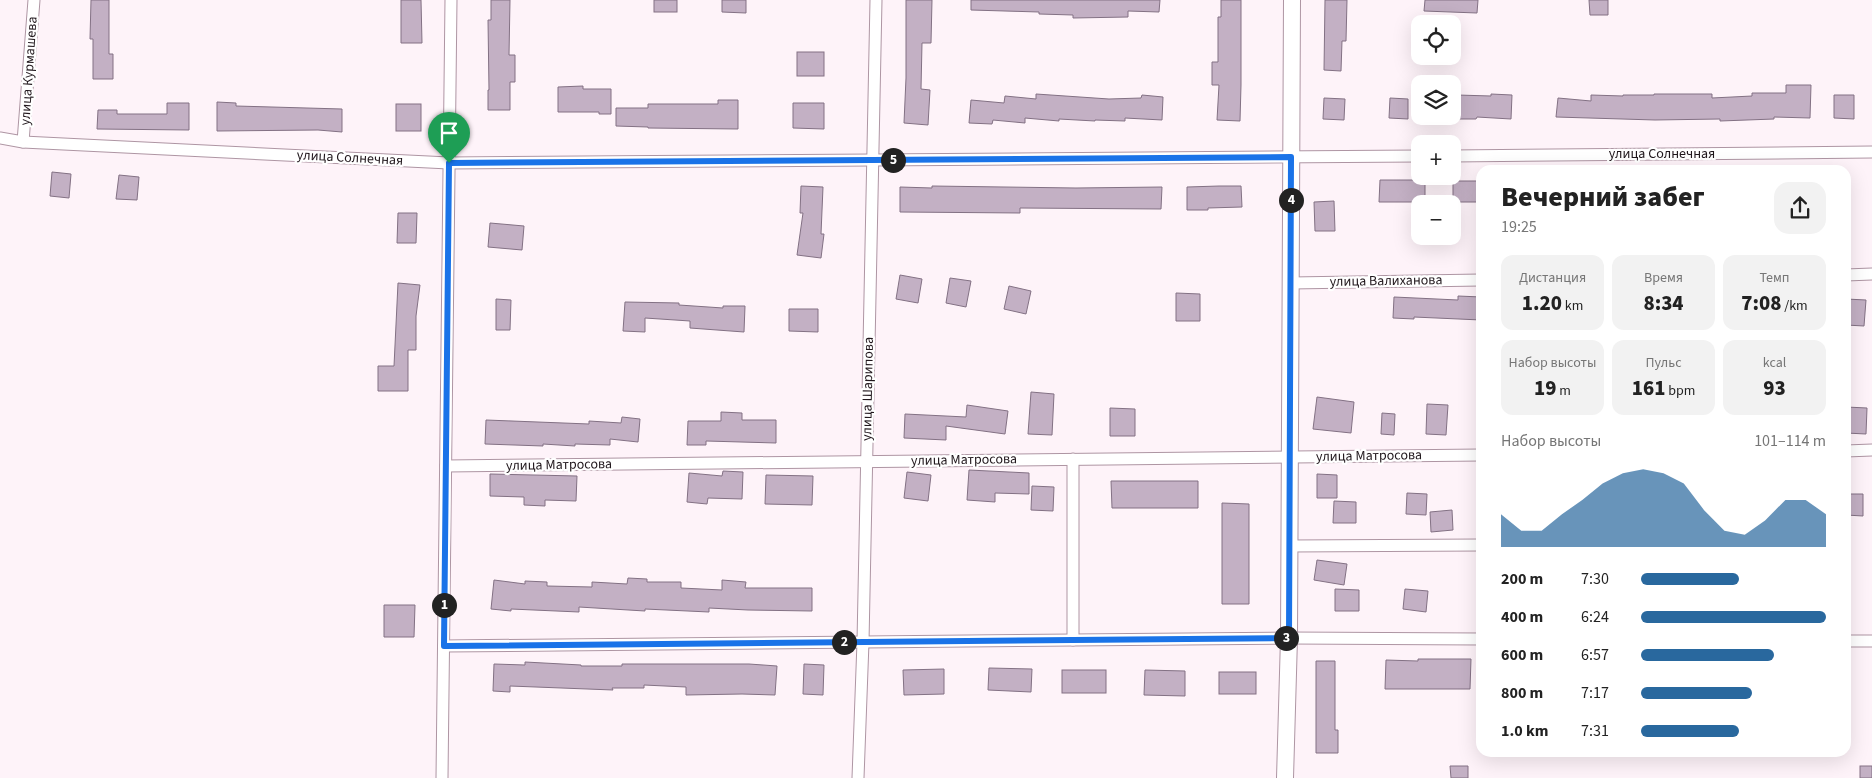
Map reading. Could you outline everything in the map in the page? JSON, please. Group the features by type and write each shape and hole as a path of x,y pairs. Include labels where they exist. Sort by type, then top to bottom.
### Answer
{"street":[{"name":"улица Курмашева","path":"23,142 34,0"},
{"path":"442,778 451,0"},
{"name":"улица Шарипова","path":"858,778 863,642 876,0"},
{"path":"1285,778 1289,638 1292,0"},
{"name":"улица Солнечная","path":"0,138 23,142 449,163 1411,156"},
{"name":"улица Солнечная","path":"1461,156 1872,152"},
{"path":"1851,275 1872,274"},
{"name":"улица Валиханова","path":"1291,282 1476,280"},
{"path":"1851,451 1872,450"},
{"name":"улица Матросова","path":"446,466 1476,455"},
{"path":"1072,459 1073,640"},
{"path":"1289,546 1476,545"},
{"path":"444,646 1289,638 1476,639"},
{"path":"1851,641 1872,641"}],"building":[{"path":"91,0 109,0 109,54 113,54 113,79 93,79 93,39 90,39"},
{"path":"401,0 421,0 422,43 401,43"},
{"path":"491,0 510,0 509,55 515,55 515,82 510,82 510,110 488,110 488,20 491,20"},
{"path":"654,0 677,0 677,12 654,12"},
{"path":"722,0 746,0 746,13 722,12"},
{"path":"906,0 932,0 931,43 922,43 921,89 930,90 928,125 904,123"},
{"path":"971,0 1160,0 1159,12 1128,11 1128,17 1073,18 1073,15 1039,14 1039,12 971,10"},
{"path":"1221,0 1241,0 1240,121 1217,120 1219,85 1212,85 1212,62 1218,62 1218,17 1221,17"},
{"path":"1325,0 1347,0 1346,41 1342,41 1341,71 1324,70"},
{"path":"1425,0 1478,0 1477,13 1424,11"},
{"path":"1589,0 1608,0 1608,15 1590,15"},
{"path":"797,52 824,52 824,76 797,76"},
{"path":"1786,85 1811,85 1810,118 1774,117 1774,119 1720,121 1720,119 1655,120 1556,117 1558,98 1591,101 1591,95 1712,94 1712,98 1752,96 1752,93 1786,93"},
{"path":"583,86 583,89 611,89 611,114 599,114 599,112 558,112 558,87"},
{"path":"1036,94 1109,99 1141,98 1142,95 1163,97 1162,120 1125,118 1125,121 1059,119 1059,121 1025,118 1025,123 993,120 992,124 969,123 971,100 1004,103 1005,96 1036,99"},
{"path":"1491,94 1512,95 1511,119 1477,117 1476,119 1461,119 1461,95 1491,96"},
{"path":"1834,95 1854,95 1854,119 1834,118"},
{"path":"1324,98 1345,99 1344,120 1323,119"},
{"path":"1390,98 1408,99 1408,119 1389,118"},
{"path":"718,100 738,100 738,129 616,126 616,108 648,108 648,104 718,104"},
{"path":"217,102 236,103 236,106 342,109 342,132 318,130 217,131"},
{"path":"167,103 189,103 189,130 97,129 98,110 117,110 117,114 167,114"},
{"path":"793,103 824,103 824,129 793,128"},
{"path":"396,104 421,104 421,131 396,131"},
{"path":"52,172 71,174 69,198 50,196"},
{"path":"119,175 139,177 137,200 116,199"},
{"path":"1380,180 1411,180 1411,185 1425,185 1425,195 1411,195 1411,202 1379,202"},
{"path":"1461,181 1476,181 1476,202 1461,202 1461,195 1453,195 1453,185 1461,185"},
{"path":"801,186 823,187 821,234 824,234 821,258 797,255 803,213 800,213"},
{"path":"932,186 1162,187 1161,209 1020,208 1020,213 900,212 900,187 932,188"},
{"path":"1241,186 1242,207 1187,210 1187,187"},
{"path":"1334,201 1335,231 1315,231 1314,202"},
{"path":"398,213 417,213 416,243 397,243"},
{"path":"490,223 524,226 522,250 488,247"},
{"path":"900,275 922,279 918,303 896,299"},
{"path":"950,278 971,281 966,307 946,303"},
{"path":"398,283 420,285 416,316 416,350 408,350 408,391 378,391 378,366 394,366"},
{"path":"1009,286 1031,291 1026,314 1004,309"},
{"path":"1176,293 1200,294 1200,321 1176,321"},
{"path":"1458,296 1476,297 1476,320 1393,318 1394,297 1458,300"},
{"path":"496,299 511,300 510,330 496,330"},
{"path":"1851,299 1866,300 1864,326 1851,325"},
{"path":"625,302 679,303 679,305 723,308 723,306 745,306 744,332 690,328 690,321 645,318 645,332 623,331"},
{"path":"789,309 818,309 818,332 789,331"},
{"path":"1031,392 1054,394 1052,435 1028,434"},
{"path":"1317,397 1354,402 1351,433 1313,429"},
{"path":"1427,404 1448,405 1446,435 1426,434"},
{"path":"967,405 1008,411 1005,434 946,426 946,440 904,438 905,414 966,417"},
{"path":"1851,407 1867,408 1866,434 1851,433"},
{"path":"1110,408 1135,409 1135,436 1110,436"},
{"path":"721,412 742,413 742,420 776,420 776,443 706,441 706,445 687,445 688,421 721,421"},
{"path":"1382,413 1395,414 1394,435 1381,434"},
{"path":"622,417 640,419 638,442 610,439 610,445 575,444 575,446 543,444 543,446 485,444 486,420 589,424 589,421 621,423"},
{"path":"969,470 1029,473 1029,494 995,493 995,502 967,500"},
{"path":"723,471 743,472 742,499 708,498 707,504 687,502 689,473 722,476"},
{"path":"907,472 931,475 928,501 904,498"},
{"path":"490,474 577,476 576,501 545,500 545,506 524,505 524,497 490,496"},
{"path":"1317,474 1337,475 1337,498 1317,498"},
{"path":"766,475 813,476 812,505 765,504"},
{"path":"1111,481 1198,481 1198,508 1112,508"},
{"path":"1032,486 1054,487 1053,511 1031,510"},
{"path":"1407,493 1427,494 1426,515 1406,514"},
{"path":"1851,494 1863,494 1863,516 1851,515"},
{"path":"1334,501 1356,502 1356,523 1333,523"},
{"path":"1222,503 1249,504 1249,604 1222,604"},
{"path":"1452,510 1453,530 1431,532 1430,512"},
{"path":"1317,560 1347,564 1344,585 1314,580"},
{"path":"628,578 647,579 647,582 681,582 681,588 722,590 722,580 746,582 745,588 812,588 812,611 709,608 709,612 645,609 645,611 579,607 579,612 491,609 494,580 525,584 525,581 547,582 547,586 592,587 592,582 627,584"},
{"path":"1335,589 1359,590 1359,611 1335,611"},
{"path":"1405,589 1428,591 1426,612 1403,609"},
{"path":"384,605 415,605 414,637 384,637"},
{"path":"1418,659 1471,659 1470,689 1385,689 1386,660 1418,661"},
{"path":"1316,661 1335,661 1335,730 1338,730 1338,753 1316,753"},
{"path":"525,662 581,666 622,666 622,664 749,664 777,666 775,695 686,695 686,687 644,685 644,688 612,688 613,690 510,686 510,692 493,691 494,664 525,665"},
{"path":"804,664 824,665 823,695 803,694"},
{"path":"989,668 1032,669 1031,692 988,690"},
{"path":"944,669 944,694 904,695 903,670"},
{"path":"1062,670 1106,670 1106,693 1062,693"},
{"path":"1145,670 1185,671 1185,696 1144,695"},
{"path":"1219,672 1256,672 1256,694 1219,694"},
{"path":"1450,766 1468,766 1468,778 1451,778"},
{"path":"1860,766 1872,766 1872,778 1860,778"}],"route":[{"path":"1291,157 1289,638 444,646 449,163 1291,157"}]}
